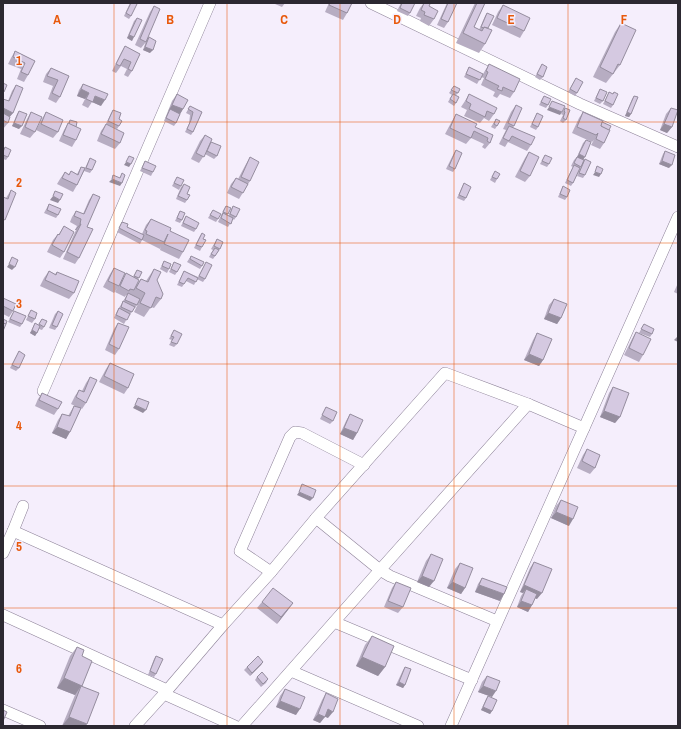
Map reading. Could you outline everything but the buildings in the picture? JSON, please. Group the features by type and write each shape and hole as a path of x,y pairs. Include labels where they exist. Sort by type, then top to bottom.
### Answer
{"street":[{"path":"43,392 210,3"},
{"path":"371,3 580,104 678,147"},
{"path":"451,726 678,217"},
{"path":"135,726 271,572 316,518 445,373 528,404 584,428"},
{"path":"242,726 528,404"},
{"path":"271,572 240,551 290,437 295,432 302,433 364,464"},
{"path":"3,553 23,506"},
{"path":"316,518 380,570 390,576 497,621"},
{"path":"13,531 223,625"},
{"path":"3,615 235,726"},
{"path":"334,622 472,680"},
{"path":"291,670 418,726"},
{"path":"3,710 40,726"}]}
